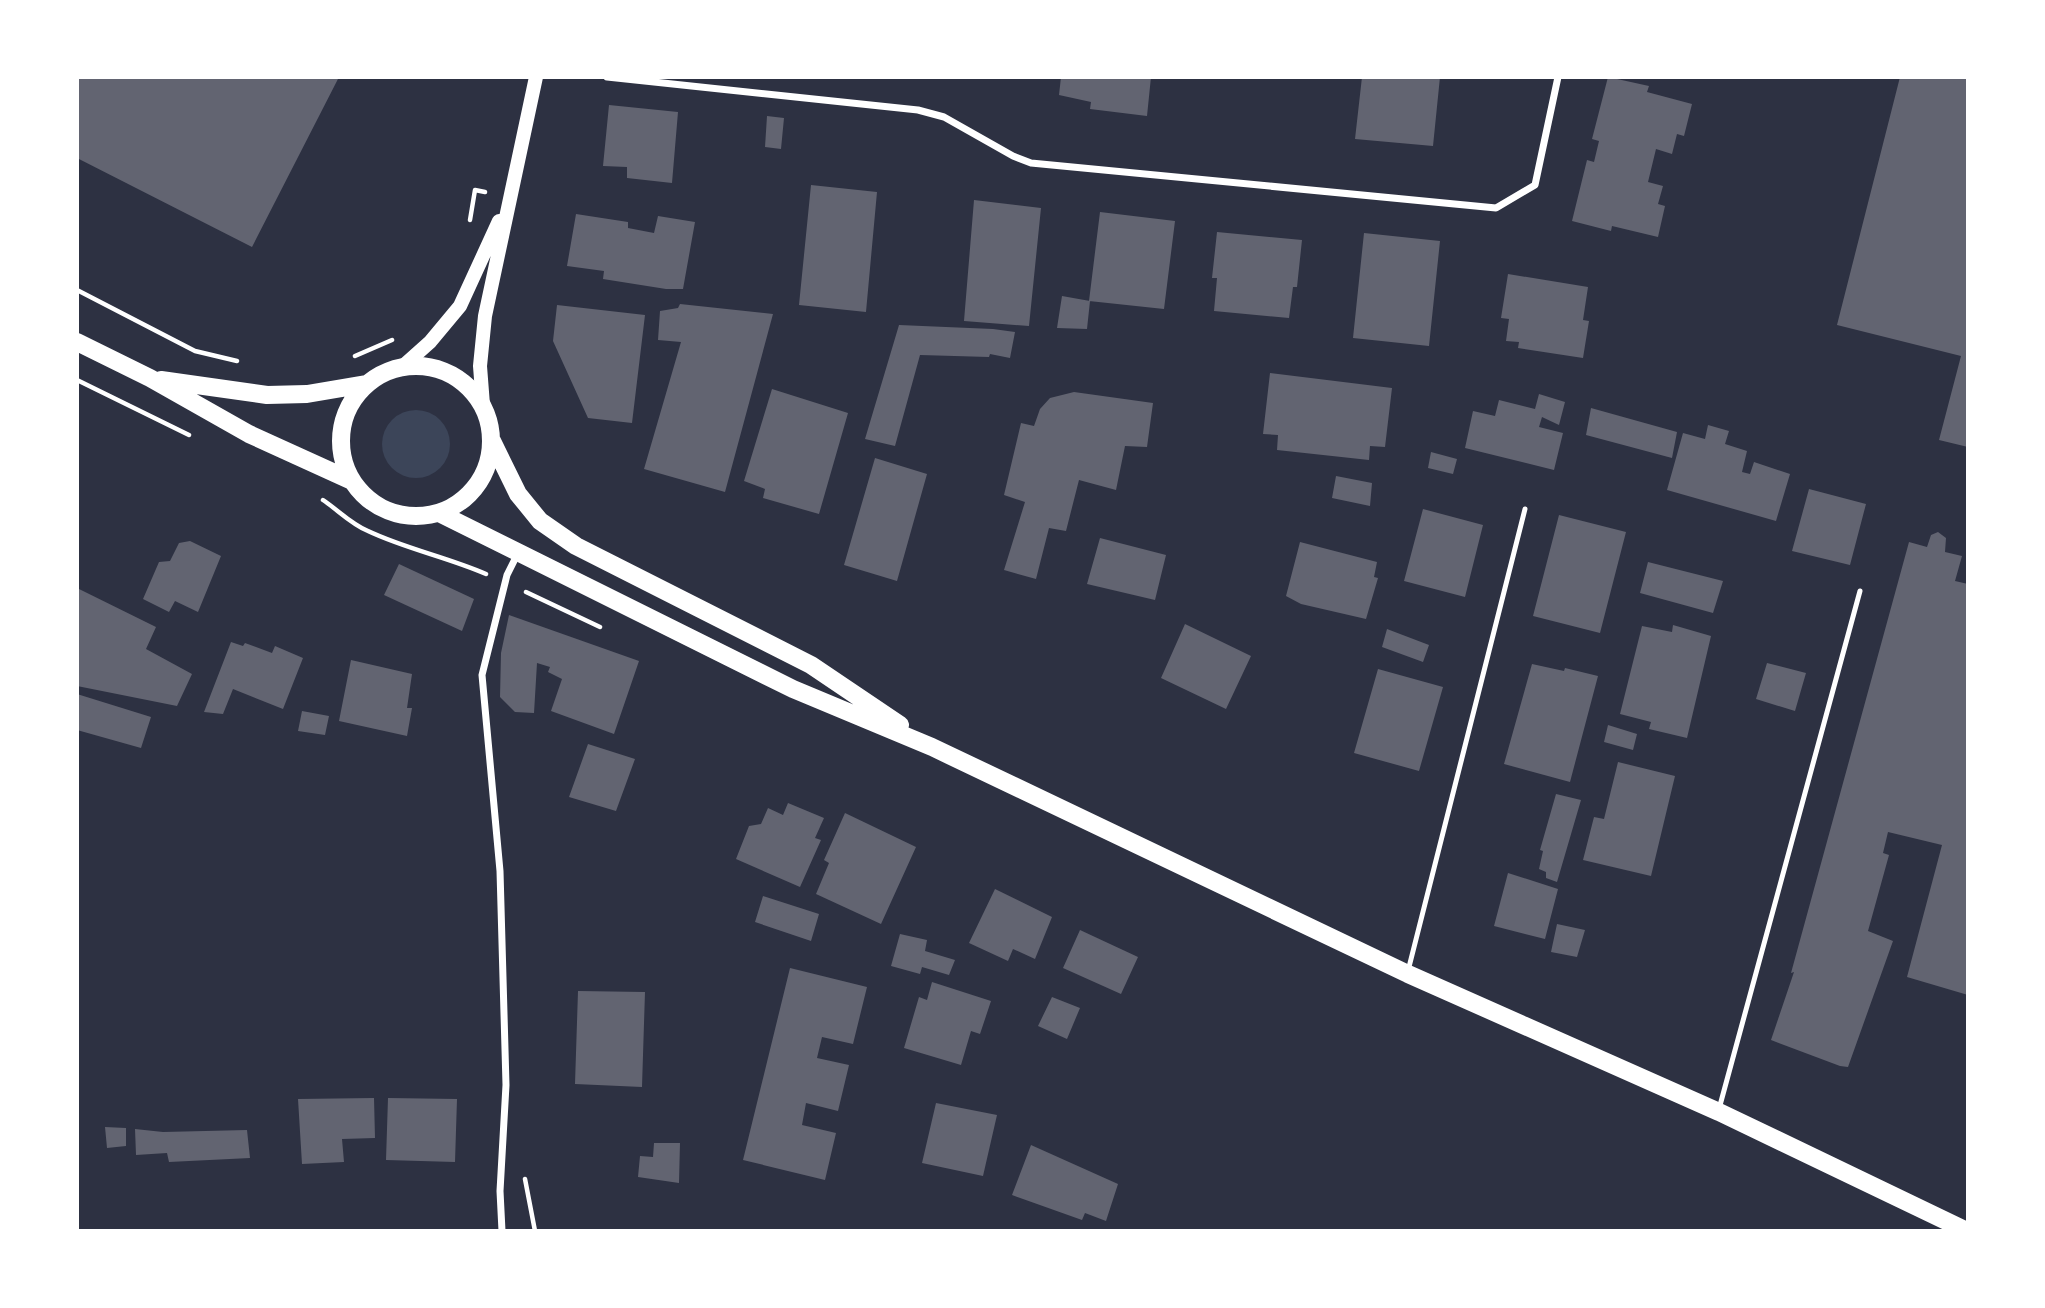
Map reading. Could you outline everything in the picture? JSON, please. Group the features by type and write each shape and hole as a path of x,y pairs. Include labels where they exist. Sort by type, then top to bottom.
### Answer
{"main road":[{"path":"536,77 485,316 480,366 483,405 492,441 518,494 540,521 576,546 811,664 932,747"},
{"path":"402,367 430,342 460,306 510,197"},
{"path":"77,342 249,434 350,480"},
{"path":"483,405 468,386 449,373 426,366 402,367 383,373 366,384 352,400 343,418 340,439 342,460 350,480 363,496 380,508 399,515 419,517 439,513 461,502 478,485 488,465 492,441"},
{"path":"150,379 267,396 307,394 366,384"},
{"path":"439,513 793,689 932,747 1408,974 1719,1112 1967,1231"}],"street":[{"path":"607,77 918,110 944,117 1013,156 1031,163 1496,208 1535,185 1558,77"},
{"path":"502,1231 499,1191 506,1085 500,871 482,675 505,582 518,552"}],"lane":[{"path":"1408,974 1525,509"},
{"path":"1719,1112 1860,591"}],"path":[{"path":"466,232 475,190 510,197"},
{"path":"77,290 195,351 245,362"},
{"path":"352,357 404,335"},
{"path":"77,380 201,440"},
{"path":"312,495 364,530 397,544 461,563 602,628"}],"shaded area":[{"path":"416,410 429,413 440,420 447,431 450,444 447,457 440,468 429,475 416,478 403,475 392,468 385,457 382,444 385,431 392,420 403,413"}],"building":[{"path":"77,77 339,77 252,247 77,158"},
{"path":"1061,77 1151,77 1147,116 1090,109 1091,102 1059,95"},
{"path":"1362,77 1440,77 1433,146 1355,139"},
{"path":"1608,77 1649,86 1647,92 1692,104 1684,136 1677,134 1672,154 1656,149 1648,182 1663,186 1658,204 1665,206 1658,237 1612,226 1611,231 1572,221 1587,160 1594,162 1599,141 1592,139"},
{"path":"1900,77 1968,77 1968,447 1939,440 1961,356 1837,325"},
{"path":"609,105 678,112 672,183 627,178 627,167 603,166"},
{"path":"767,116 784,118 781,149 765,147"},
{"path":"811,185 877,192 866,312 799,305"},
{"path":"974,200 1041,208 1029,326 964,321"},
{"path":"1100,212 1175,221 1164,309 1089,301"},
{"path":"576,214 628,222 628,228 654,233 658,216 695,222 683,289 666,289 603,279 604,271 567,266"},
{"path":"1217,232 1302,240 1297,287 1293,287 1289,318 1214,311 1217,278 1212,278"},
{"path":"1364,233 1440,241 1429,346 1353,338"},
{"path":"1508,274 1588,287 1583,320 1589,321 1583,358 1518,348 1519,342 1506,341 1509,319 1501,318"},
{"path":"1062,296 1090,301 1087,329 1057,328"},
{"path":"680,304 773,314 725,492 644,469 681,342 658,340 660,311 678,308"},
{"path":"557,305 645,315 632,423 588,418 553,341"},
{"path":"899,325 1015,332 1010,358 990,354 989,357 920,355 895,446 865,439"},
{"path":"1270,373 1392,388 1385,447 1370,446 1369,460 1277,450 1278,435 1263,434"},
{"path":"772,389 848,413 819,514 763,498 765,489 744,481"},
{"path":"1074,392 1153,403 1147,447 1125,446 1116,490 1079,480 1066,531 1049,528 1036,579 1004,570 1025,502 1004,495 1021,423 1034,426 1040,409 1050,398"},
{"path":"1539,394 1565,402 1559,425 1542,417 1539,427 1563,433 1554,470 1465,448 1473,411 1495,416 1499,400 1535,409"},
{"path":"1591,408 1677,432 1672,458 1586,435"},
{"path":"1708,425 1729,431 1725,444 1747,451 1742,472 1750,474 1754,462 1790,474 1776,521 1667,490 1683,433 1705,439"},
{"path":"1431,452 1457,459 1453,474 1428,468"},
{"path":"875,458 927,474 897,581 844,565"},
{"path":"1336,476 1372,483 1370,506 1332,498"},
{"path":"1809,489 1866,504 1850,565 1792,551"},
{"path":"1423,509 1483,525 1465,597 1404,581"},
{"path":"1559,515 1626,532 1600,633 1533,616"},
{"path":"1938,532 1946,538 1945,552 1962,556 1955,581 1968,584 1968,995 1907,977 1942,845 1888,832 1883,853 1889,855 1868,931 1893,941 1848,1067 1840,1066 1771,1040 1794,972 1791,973 1909,542 1927,547 1931,535"},
{"path":"1100,538 1166,555 1155,600 1087,584"},
{"path":"190,541 221,556 198,612 175,601 169,612 143,599 159,562 170,561 179,543"},
{"path":"1300,542 1377,562 1374,577 1378,578 1366,619 1301,604 1286,596"},
{"path":"1648,562 1723,581 1713,613 1640,593"},
{"path":"399,564 474,599 462,631 384,595"},
{"path":"77,588 156,627 146,649 192,674 177,706 77,686"},
{"path":"509,615 639,661 614,734 551,711 562,679 548,672 550,667 537,663 534,713 515,712 500,697 501,653"},
{"path":"1185,624 1251,656 1226,709 1161,678"},
{"path":"1673,625 1711,636 1687,738 1649,729 1651,722 1620,714 1642,626 1672,632"},
{"path":"1387,629 1429,645 1423,662 1382,647"},
{"path":"231,642 243,646 245,643 272,653 275,646 303,658 283,709 233,689 223,714 204,712"},
{"path":"351,660 412,674 407,708 412,708 407,736 339,721"},
{"path":"1767,663 1806,673 1795,711 1756,699"},
{"path":"1532,664 1598,676 1570,782 1504,764"},
{"path":"1378,669 1443,687 1419,771 1354,753"},
{"path":"77,694 151,717 141,748 77,730"},
{"path":"302,711 329,716 325,735 298,731"},
{"path":"1608,725 1637,734 1633,750 1604,742"},
{"path":"588,744 635,759 616,811 569,797"},
{"path":"1618,762 1675,776 1651,876 1583,860 1594,817 1604,819"},
{"path":"1556,794 1581,800 1557,882 1546,878 1546,872 1539,869 1543,851 1540,850"},
{"path":"788,803 824,818 815,838 821,840 800,887 736,859 749,826 761,824 768,808 783,815"},
{"path":"845,813 916,847 881,924 816,894 829,863 824,860"},
{"path":"1508,873 1558,889 1545,939 1494,926"},
{"path":"995,889 1052,917 1035,959 1013,949 1008,961 969,943"},
{"path":"763,896 819,914 811,941 755,922"},
{"path":"1557,924 1585,930 1577,957 1551,952"},
{"path":"1080,930 1138,957 1121,994 1063,968"},
{"path":"900,934 927,940 925,951 955,960 949,975 922,967 920,974 891,966"},
{"path":"790,968 867,987 853,1044 822,1037 817,1058 849,1065 838,1111 806,1103 802,1125 836,1133 825,1180 743,1160"},
{"path":"932,982 991,1001 980,1034 971,1031 961,1065 904,1048 919,997 927,1000"},
{"path":"578,991 645,992 642,1087 575,1084"},
{"path":"1052,997 1080,1008 1067,1039 1038,1026"},
{"path":"374,1098 375,1138 342,1139 344,1162 302,1164 298,1099"},
{"path":"388,1098 457,1099 455,1162 386,1160"},
{"path":"936,1103 997,1115 983,1176 922,1163"},
{"path":"105,1127 126,1128 126,1146 107,1148"},
{"path":"135,1129 163,1132 247,1130 250,1158 169,1162 167,1153 136,1155"},
{"path":"654,1143 680,1143 679,1183 638,1177 640,1156 653,1157"},
{"path":"1031,1145 1118,1184 1106,1221 1085,1213 1082,1220 1012,1195"}]}
